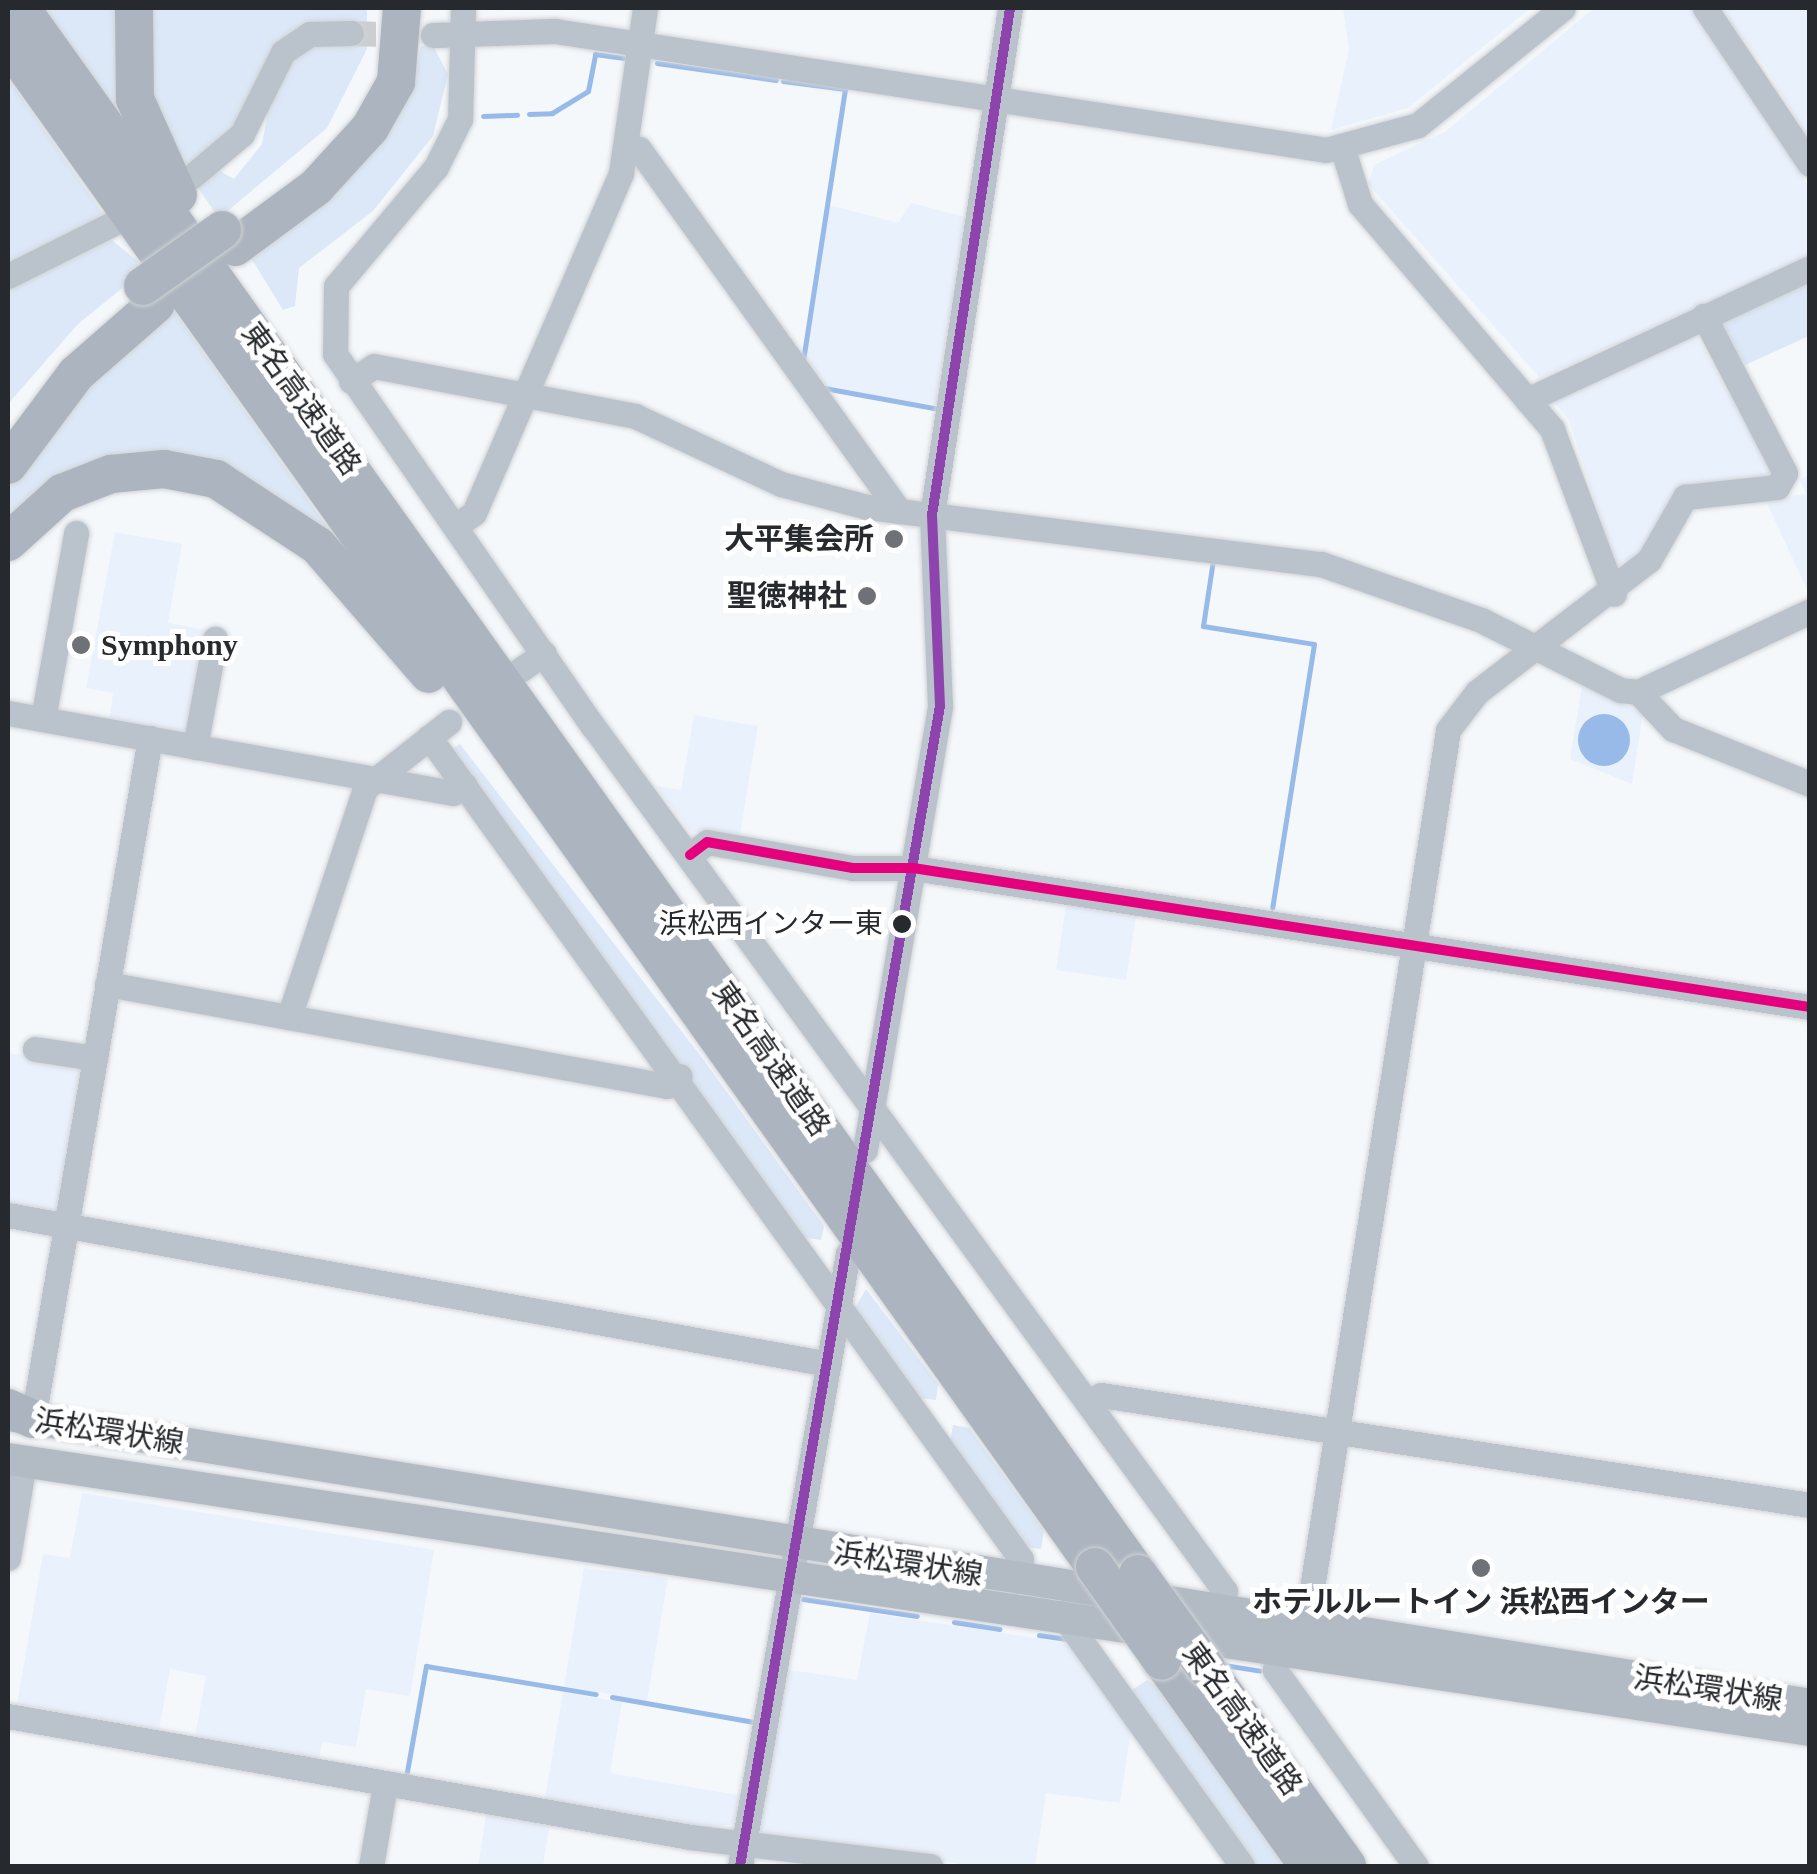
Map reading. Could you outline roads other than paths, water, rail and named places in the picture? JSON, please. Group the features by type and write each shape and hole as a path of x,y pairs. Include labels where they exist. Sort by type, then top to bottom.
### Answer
{"highway":[{"name":"東名高速道路","path":"21,8 1347,1866"},
{"path":"134,8 130,69 163,169 313,390 376,503"},
{"path":"228,239 302,171 351,116 379,52 379,8"},
{"path":"8,426 60,359 228,239 316,187 370,128 396,82 402,8"},
{"name":"東名高速道路","path":"8,43 719,1048 1308,1866"},
{"path":"8,465 76,374 150,295"},
{"path":"8,542 62,493 137,469 216,479 270,507 318,546 415,658 719,1048"}],"main road":[{"name":"浜松環状線","path":"16,1414 1061,1613 1810,1730"},
{"name":"浜松環状線","path":"16,1460 488,1538 1018,1581 1810,1704"}],"street":[{"path":"456,526 474,513 628,146 645,50 645,8"},
{"path":"865,1150 942,680 932,515 1010,8"},
{"path":"433,36 464,20 538,29 645,50 1343,150 1418,126 1562,8"},
{"path":"1705,8 1810,164"},
{"path":"464,20 466,92 450,144 336,286 330,331 351,381 1225,1590 1222,1613"},
{"path":"191,177 242,134 283,52 310,34 351,33"},
{"path":"628,146 650,164 899,511"},
{"path":"1343,150 1360,204 1552,429 1614,594"},
{"path":"8,276 118,221"},
{"path":"1527,400 1810,268"},
{"path":"1306,1626 1448,730 1465,702 1614,594 1649,560 1685,497 1776,487 1785,473 1704,316"},
{"path":"351,381 374,366 636,416 781,484 899,511 1322,564 1481,620 1602,686 1638,692 1810,612"},
{"path":"43,719 76,533"},
{"path":"196,746 214,639"},
{"path":"520,670 544,653"},
{"path":"1638,692 1673,730 1810,784"},
{"path":"8,712 453,793 465,785"},
{"path":"289,1017 372,779 439,730 465,785 680,1076 1021,1559 1018,1581"},
{"path":"16,1414 66,1226 150,738"},
{"path":"690,855 707,842 852,868 912,868 1810,1007"},
{"path":"108,984 667,1086 680,1076"},
{"path":"35,1049 95,1058"},
{"path":"8,1215 828,1364"},
{"path":"740,1866 848,1253"},
{"path":"1089,1404 1101,1395 1810,1505"},
{"path":"8,1558 16,1460"},
{"path":"1061,1613 1242,1866"},
{"path":"1278,1648 1275,1670 1416,1866"},
{"path":"8,1716 690,1837 745,1838 930,1866"},
{"path":"371,1866 384,1784"}],"water":[{"path":"1604,714 1622,722 1630,740 1622,758 1604,766 1586,758 1578,740 1586,722"}],"waterway":[{"path":"529,114 552,113 588,91 595,54 630,59"},
{"path":"657,63 776,80"},
{"path":"783,81 845,89 803,359"},
{"path":"483,116 517,115"},
{"path":"824,388 939,409"},
{"path":"1213,560 1203,626 1314,644 1272,908"},
{"path":"803,1599 917,1616"},
{"path":"954,1622 999,1629"},
{"path":"1039,1635 1069,1639"},
{"path":"1224,1665 1260,1671"},
{"path":"406,1777 426,1666 596,1694"},
{"path":"612,1697 754,1722"}],"tunnel":[{"path":"351,33 416,35"}],"place":[{"name":"大平集会所","path":"894,539"},
{"name":"聖徳神社","path":"867,596"},
{"name":"Symphony","path":"81,645"},
{"name":"浜松西インター東","path":"902,924"},
{"name":"ホテルルートイン 浜松西インター","path":"1481,1568"}]}
